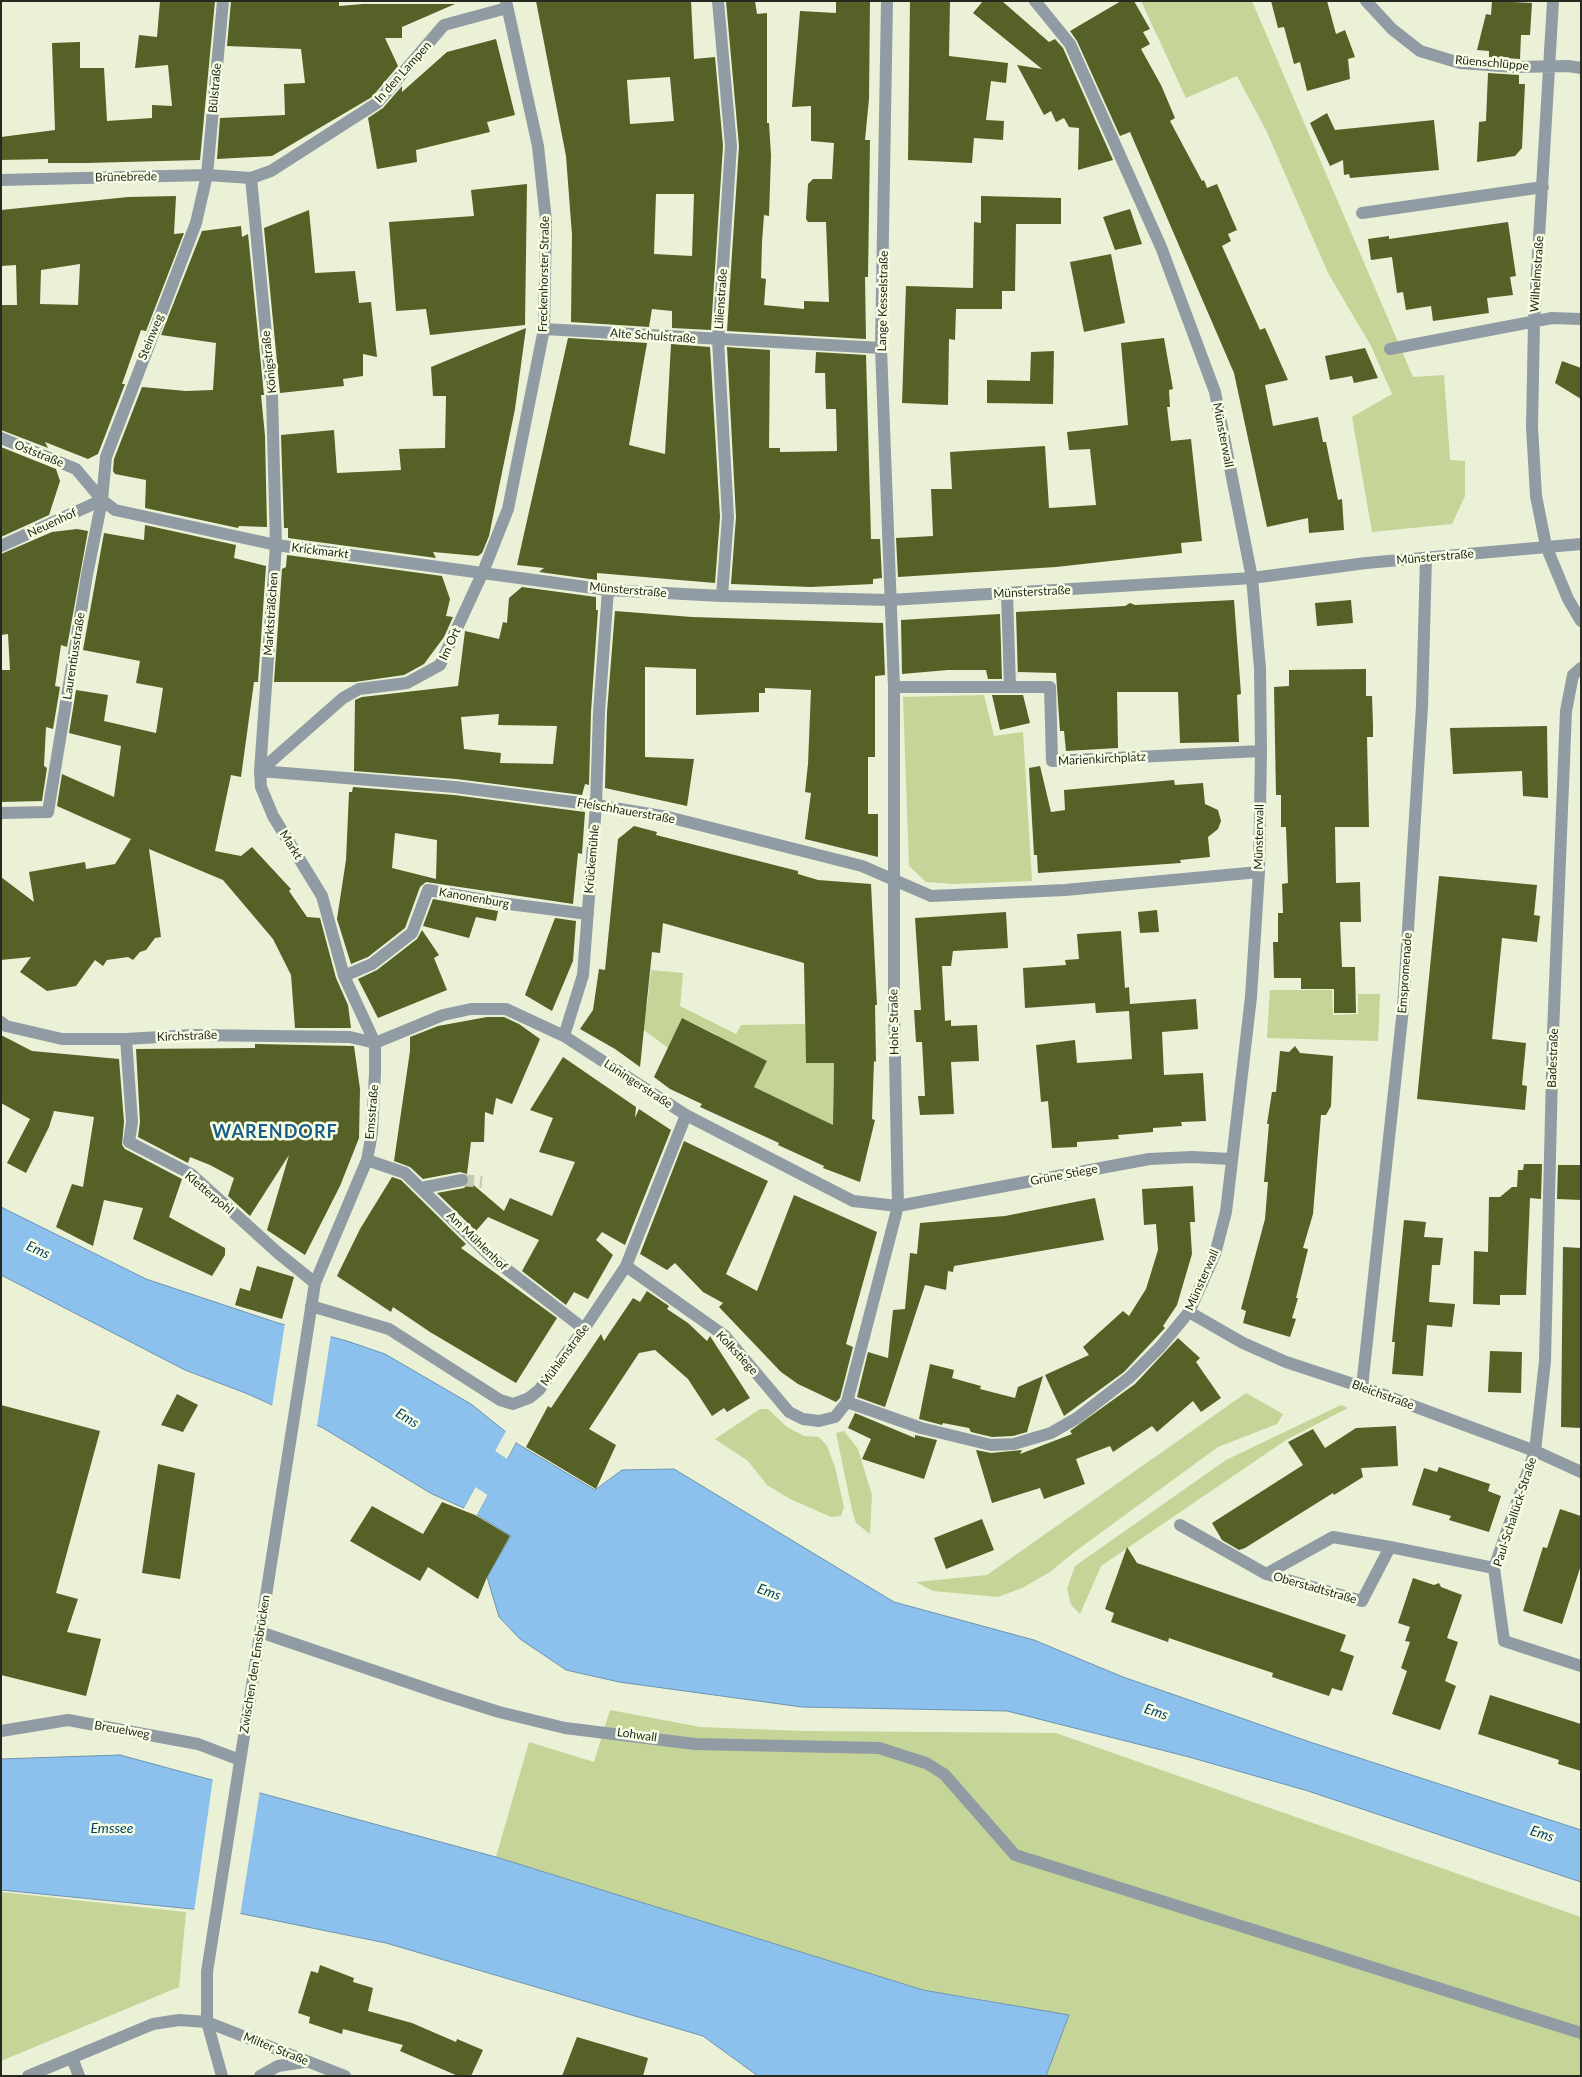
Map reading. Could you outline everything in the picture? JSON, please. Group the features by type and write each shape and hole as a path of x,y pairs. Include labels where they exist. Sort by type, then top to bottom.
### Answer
{"street":[{"name":"Bülstraße","path":"207,175 223,1"},
{"name":"Lilienstraße","path":"718,1 731,146 718,340 728,517 722,596"},
{"name":"Lange Kesselstraße","path":"887,1 881,348 890,600"},
{"name":"Münsterwall","path":"847,1402 921,1428 966,1440 991,1444 1014,1444 1051,1432 1104,1400 1160,1347 1189,1312 1215,1254 1226,1212 1251,997 1258,872 1262,751 1260,668 1252,578 1215,392 1162,247 1070,44 1035,1"},
{"name":"Rüenschlüppe","path":"1366,1 1392,29 1420,51 1460,63 1515,67 1568,66 1581,68"},
{"name":"Wilhelmstraße","path":"1553,1 1534,322 1532,415 1536,496 1546,546 1568,599 1581,621"},
{"name":"Freckenhorster Straße","path":"483,572 508,509 544,329 546,220 538,146 506,5"},
{"name":"In den Lampen","path":"251,178 271,171 377,103 444,25 506,5"},
{"name":"Brünebrede","path":"1,180 207,175 251,178"},
{"name":"Steinweg","path":"102,500 106,457 196,223 207,175"},
{"name":"Königstraße","path":"251,178 272,396 276,545"},
{"path":"1362,213 1543,187"},
{"path":"1390,349 1552,318 1581,319"},
{"name":"Alte Schulstraße","path":"544,329 881,348"},
{"name":"Oststraße","path":"1,438 76,469 102,500"},
{"name":"Krickmarkt","path":"102,500 115,510 276,545 483,572"},
{"name":"Neuenhof","path":"1,546 102,500"},
{"name":"Laurentiusstraße","path":"1,812 48,812 87,574 102,500"},
{"name":"Münsterstraße","path":"483,572 608,590 722,596 890,600 1252,578 1426,558 1581,544"},
{"name":"Marktsträßchen","path":"267,682 276,545"},
{"name":"Emspromenade","path":"1362,1387 1403,1009 1421,716 1426,558"},
{"name":"Im Ort","path":"260,771 343,698 359,689 407,683 440,665 483,572"},
{"name":"Krückemühle","path":"564,1036 583,975 596,804 599,712 608,590"},
{"path":"1007,594 1010,687"},
{"name":"Hohe Straße","path":"847,1402 898,1206 894,1007 894,687 890,600"},
{"name":"Badestraße","path":"1535,1451 1545,1361 1553,1033 1566,711 1573,675 1581,668"},
{"name":"Markt","path":"267,682 260,771 262,787 273,816 322,896 328,916"},
{"name":"Marienkirchplatz","path":"894,687 1050,687 1052,761 1262,751"},
{"name":"Fleischhauerstraße","path":"260,771 350,780 455,787 596,804 668,817 862,866 894,881"},
{"path":"894,881 931,896 1065,890 1258,872"},
{"name":"Kanonenburg","path":"344,976 372,964 412,933 428,890 501,903 588,914"},
{"name":"Emsstraße","path":"311,1306 315,1283 367,1160 372,1133 375,1043 344,976 328,916"},
{"name":"Lüningerstraße","path":"375,1043 443,1015 471,1009 506,1009 564,1036 686,1115 853,1201 898,1206"},
{"name":"Kirchstraße","path":"1,1022 6,1026 62,1039 126,1039 193,1035 350,1036 375,1043"},
{"name":"Kletterpohl","path":"126,1039 132,1122 129,1142 191,1174 278,1253 315,1283"},
{"name":"Mühlenstraße","path":"311,1306 389,1329 500,1400 513,1404 529,1398 539,1390 584,1329 626,1266 686,1115"},
{"name":"Grüne Stiege","path":"898,1206 1149,1159 1192,1157 1231,1159"},
{"name":"Am Mühlenhof","path":"367,1160 405,1173 492,1258 584,1329"},
{"path":"421,1188 462,1180"},
{"name":"Kolkstiege","path":"626,1266 725,1336 789,1412 803,1419 819,1422 835,1417 847,1402"},
{"name":"Zwischen den Emsbrücken","path":"222,2076 206,2022 206,1972 217,1918 311,1306"},
{"name":"Bleichstraße","path":"1189,1312 1243,1342 1286,1362 1362,1387 1535,1451 1581,1472"},
{"name":"Paul-Schallück-Straße","path":"1535,1451 1494,1568 1504,1641 1581,1666"},
{"name":"Oberstadtstraße","path":"1180,1525 1266,1574 1362,1601 1390,1548"},
{"name":"Oberstadtstraße","path":"1266,1574 1334,1536 1494,1568"},
{"name":"Lohwall","path":"260,1632 445,1696 565,1728 695,1744 879,1748 926,1763 944,1774 1015,1855 1581,2033"},
{"name":"Breuelweg","path":"1,1731 68,1720 198,1744 240,1760"},
{"name":"Milter Straße","path":"28,2076 153,2024 179,2020 206,2022 345,2076"},
{"path":"72,2058 79,2076"},
{"path":"260,2076 278,2066 291,2062 309,2062"}],"green space":[{"path":"1141,1 1252,1 1413,377 1444,375 1450,460 1465,461 1465,496 1452,524 1372,532 1352,417 1392,394 1371,346 1328,273 1266,130 1237,76 1186,98"},
{"path":"984,695 994,736 1023,732 1032,881 953,884 926,882 909,866 903,697"},
{"path":"651,970 683,973 680,1006 736,1034 741,1025 805,1024 806,1063 834,1063 833,1110 837,1112 833,1127 754,1087 767,1061 731,1044 702,1104 687,1097 717,1035 682,1018 668,1048 632,1021 647,1007"},
{"path":"1270,990 1332,990 1333,1015 1358,1014 1358,994 1380,994 1378,1041 1267,1038"},
{"path":"1246,1393 1283,1414 1277,1424 1218,1447 1073,1553 1050,1572 1022,1588 998,1597 933,1591 916,1582 987,1575"},
{"path":"1341,1405 1348,1408 1286,1440 1101,1566 1080,1614 1071,1605 1067,1589 1075,1566 1226,1460"},
{"path":"760,1409 768,1409 787,1427 804,1436 819,1437 827,1446 835,1467 844,1507 841,1516 831,1517 790,1499 767,1485 748,1461 715,1439"},
{"path":"844,1431 858,1449 872,1495 870,1534 856,1523 852,1510 836,1433"},
{"path":"610,1710 700,1727 803,1731 1056,1733 1581,1917 1581,2076 1046,2076 1069,2016 923,1990 496,1857 529,1742 594,1762"},
{"path":"1,1892 186,1912 179,1987 1,2061"}],"water":[{"path":"1,1207 146,1279 278,1323 347,1341 385,1354 471,1404 506,1432 464,1508 432,1494 323,1428 248,1394 185,1370 1,1275"},
{"path":"516,1443 595,1490 622,1470 674,1469 894,1602 1034,1640 1123,1677 1310,1742 1581,1830 1581,1882 1308,1791 1189,1757 1007,1711 802,1707 619,1682 566,1670 520,1639 499,1617 487,1577 511,1536 477,1515"},
{"name":"Emssee","path":"120,1755 496,1857 923,1990 1069,2015 1046,2076 758,2076 703,2036 386,1943 243,1914 1,1890 1,1759"}],"pier":[{"path":"285,1323 331,1334 317,1426 272,1407"},
{"path":"507,1429 508,1433 466,1510 464,1508"},
{"path":"517,1440 477,1515 474,1514 514,1441"},
{"path":"213,1778 260,1790 240,1916 194,1912"}],"building":[{"path":"160,1 215,1 200,160 48,163 48,159 1,160 1,137 55,130 52,43 80,42 80,68 104,68 107,121 152,118 152,105 172,106 168,65 135,68 139,35 157,37"},
{"path":"231,1 339,1 339,6 363,4 455,4 402,27 402,38 385,38 398,66 372,97 272,156 217,159 220,118 285,115 284,84 305,83 301,49 227,46"},
{"path":"536,1 691,1 694,59 715,57 723,146 711,330 672,328 672,311 652,309 649,327 571,322 572,235 566,156","holes":["670,77 674,121 630,124 627,80","656,194 694,194 692,256 654,254"]},
{"path":"726,1 755,1 757,14 767,13 767,123 769,123 771,156 769,216 764,215 762,242 761,278 766,279 764,305 804,309 804,301 829,302 826,222 808,222 806,219 808,184 813,179 832,179 834,143 811,141 811,106 792,107 800,11 836,13 836,1 870,1 869,99 865,140 870,140 868,277 865,277 866,339 727,331 739,146"},
{"path":"910,1 950,1 949,56 1008,63 1006,83 991,81 986,120 1004,121 1003,140 974,138 972,163 908,160"},
{"path":"983,1 1002,1 1049,42 1055,39 1063,48 1113,160 1078,170 1079,128 1069,127 1064,118 1056,122 1051,111 1044,115 1017,65 1042,69 973,13"},
{"path":"1121,1 1134,1 1150,29 1143,32 1150,44 1141,49 1161,85 1175,118 1170,121 1207,188 1217,184 1237,230 1228,234 1231,241 1222,246 1260,330 1265,328 1288,380 1265,385 1273,426 1318,417 1323,442 1326,442 1338,500 1342,499 1344,530 1309,533 1308,518 1267,527 1234,373 1130,132 1120,136 1077,41 1070,31"},
{"path":"1271,1 1327,1 1336,34 1345,30 1355,57 1348,59 1350,79 1307,91 1300,62 1294,64 1284,27 1278,28"},
{"path":"1492,1 1532,3 1530,35 1521,35 1520,59 1489,57 1489,51 1477,50 1486,14 1491,15"},
{"path":"496,39 515,115 487,122 490,132 416,150 417,162 377,169 368,118 383,108 402,86 402,92 447,52"},
{"path":"1488,73 1519,75 1519,84 1525,84 1522,148 1515,156 1477,162 1479,122 1486,121"},
{"path":"1327,113 1335,130 1434,120 1439,170 1350,178 1349,174 1344,175 1343,160 1330,166 1310,123"},
{"path":"527,184 525,325 430,335 426,309 396,311 389,222 474,216 471,190"},
{"path":"176,196 174,234 184,233 146,331 141,330 122,384 125,384 98,454 88,459 45,442 48,448 1,430 1,305 17,305 16,265 1,266 1,210 128,197","holes":["80,264 78,305 40,304 41,270"]},
{"path":"981,196 1061,198 1061,224 1016,224 1015,291 1002,291 1002,309 956,309 955,340 949,339 948,405 902,403 906,286 973,288 974,222 981,223"},
{"path":"1130,209 1142,244 1115,250 1103,217"},
{"path":"309,210 315,273 355,271 359,303 371,302 377,357 363,354 363,376 343,379 344,386 280,393 264,228"},
{"path":"1508,222 1516,276 1510,277 1513,295 1487,298 1489,313 1433,321 1431,306 1406,310 1403,292 1397,293 1392,257 1371,260 1368,239 1389,236 1389,239"},
{"path":"241,226 242,237 248,234 264,395 261,395 265,436 267,527 239,526 238,528 145,508 146,480 115,474 113,471 114,459 142,387 186,391 213,390 216,343 161,335 202,231"},
{"path":"1111,254 1125,323 1084,332 1070,262"},
{"path":"526,328 515,409 489,536 482,553 478,556 433,552 436,558 288,538 288,528 284,528 281,435 334,430 337,473 401,470 399,449 445,448 446,396 433,396 431,367"},
{"path":"568,338 647,343 629,445 665,454 671,344 710,347 720,517 715,583 597,573 597,580 539,572 544,568 517,565"},
{"path":"1164,338 1173,389 1169,390 1170,407 1167,407 1171,441 1191,439 1202,541 1181,543 1182,553 1056,567 898,577 896,538 933,536 931,489 952,489 950,452 1045,446 1049,508 1096,505 1090,449 1069,450 1067,432 1128,425 1121,343"},
{"path":"727,347 770,350 769,448 780,448 780,452 837,451 836,409 826,409 825,373 815,373 816,352 866,355 871,539 880,539 882,578 873,579 873,584 811,587 731,584 736,517"},
{"path":"1365,348 1378,378 1354,383 1352,376 1330,380 1325,356"},
{"path":"1054,351 1053,404 987,403 987,380 1030,381 1031,352"},
{"path":"1562,361 1581,368 1581,399 1555,383"},
{"path":"1,447 56,469 60,481 49,515 1,537"},
{"path":"145,525 236,545 234,558 266,566 258,682 254,682 241,777 231,775 215,851 241,856 252,847 291,889 289,891 307,917 320,918 336,978 348,1005 351,1028 295,1028 291,975 273,939 223,880 149,849 161,937 155,938 146,950 140,952 133,960 128,957 107,960 103,966 95,960 76,986 47,991 20,972 31,957 1,960 1,877 34,902 29,872 85,862 86,869 115,864 131,839 57,806 62,774 114,797 121,746 69,733 76,690 108,695 104,721 156,733 163,688 136,683 140,661 83,650 104,533 144,540"},
{"path":"77,529 88,531 67,647 61,645 55,686 60,687 53,729 46,727 44,766 47,768 42,801 1,802 1,670 10,670 8,634 1,635 1,554 52,532"},
{"path":"287,555 442,576 450,599 446,616 453,617 444,637 424,664 404,675 355,682 274,682 282,569 286,567"},
{"path":"522,587 596,597 596,610 598,610 591,712 589,785 585,784 582,795 456,779 354,771 355,700 362,697 458,686 465,631 499,639 503,622 507,623 509,598","holes":["499,714 498,725 557,726 553,764 500,763 501,753 464,749 461,717"]},
{"path":"1234,600 1241,694 1237,695 1239,742 1180,743 1178,692 1117,692 1118,748 1066,751 1064,731 1060,731 1056,673 1018,672 1018,679 1016,612 1125,606 1130,603 1135,605"},
{"path":"1351,600 1353,623 1317,626 1315,603"},
{"path":"615,611 692,617 883,623 885,675 875,676 875,757 868,757 868,814 878,814 878,857 805,839 811,793 805,792 811,690 765,688 765,693 759,693 759,712 696,715 696,669 645,667 645,757 694,759 687,806 605,788 607,712"},
{"path":"1000,614 1002,679 988,679 986,670 948,670 902,674 901,620"},
{"path":"1366,669 1366,696 1372,696 1373,725 1373,737 1367,737 1369,827 1335,827 1336,883 1360,882 1361,922 1340,922 1342,967 1355,967 1356,1013 1334,1013 1334,989 1301,989 1301,978 1274,978 1273,942 1278,942 1278,913 1283,913 1282,884 1288,883 1286,827 1281,827 1281,795 1276,795 1274,687 1289,686 1289,670"},
{"path":"992,695 1023,695 1030,723 1000,730"},
{"path":"1547,726 1548,798 1523,796 1522,771 1453,774 1450,728"},
{"path":"1040,766 1051,812 1065,810 1064,790 1174,780 1175,785 1203,783 1205,804 1218,810 1221,821 1218,829 1208,837 1210,857 1180,860 1181,863 1038,873 1037,855 1034,855 1029,768"},
{"path":"353,787 454,795 585,812 582,854 578,853 573,904 426,882 420,887 405,928 368,957 351,964 337,919 346,860 349,792 352,792","holes":["395,833 437,840 436,879 392,868"]},
{"path":"634,826 657,832 656,835 798,871 798,874 818,880 871,884 877,1005 875,1005 876,1062 874,1061 872,1119 875,1120 860,1182 823,1168 824,1166 778,1145 779,1143 700,1107 702,1104 670,1089 654,1077 682,1018 767,1061 754,1087 833,1125 834,1063 806,1063 804,963 663,923 660,953 652,952 640,1067 615,1049 580,1029 593,1010 599,969 605,970 618,839"},
{"path":"1439,876 1537,885 1534,915 1540,916 1537,942 1502,938 1492,1039 1526,1043 1522,1085 1527,1086 1525,1110 1417,1099"},
{"path":"433,899 498,911 496,921 476,917 469,938 423,926"},
{"path":"1157,910 1159,932 1140,933 1138,912"},
{"path":"1006,912 1008,948 953,951 951,966 942,966 945,1021 951,1020 951,1026 977,1025 979,1061 951,1062 954,1114 920,1115 918,1096 925,1096 922,1042 916,1042 914,1010 921,1010 915,918"},
{"path":"555,918 576,921 573,961 552,1011 525,995"},
{"path":"422,930 439,955 434,958 447,990 378,1018 358,979 377,970 417,939"},
{"path":"1121,931 1125,988 1129,987 1130,1004 1196,999 1198,1029 1162,1032 1164,1075 1203,1073 1206,1121 1181,1122 1182,1126 1153,1128 1153,1132 1118,1135 1119,1139 1077,1142 1077,1147 1052,1148 1048,1101 1041,1102 1036,1045 1075,1040 1077,1063 1132,1059 1129,1011 1096,1013 1095,1003 1025,1008 1023,968 1066,965 1065,960 1079,959 1077,934"},
{"path":"487,1017 504,1017 519,1024 540,1039 512,1104 496,1098 493,1115 485,1112 484,1142 471,1142 467,1174 460,1172 423,1179 410,1167 394,1161 410,1051 410,1037 438,1026"},
{"path":"1,1035 32,1051 119,1059 124,1122 122,1145 125,1149 182,1179 169,1217 225,1248 225,1255 212,1276 133,1239 143,1208 104,1200 93,1246 56,1227 72,1184 83,1187 94,1117 54,1111 49,1127 26,1173 7,1163 30,1119 1,1103"},
{"path":"255,1044 354,1046 360,1089 359,1138 340,1186 305,1255 267,1230 289,1155 250,1216 228,1196 234,1178 190,1157 188,1163 138,1137 140,1122 136,1049 255,1048"},
{"path":"1295,1046 1300,1053 1333,1056 1331,1106 1326,1115 1321,1115 1313,1214 1303,1248 1308,1249 1292,1318 1296,1319 1290,1337 1243,1323 1246,1311 1241,1309 1265,1219 1268,1182 1264,1182 1269,1124 1267,1124 1272,1092 1276,1092 1280,1051 1289,1052"},
{"path":"563,1057 636,1107 635,1118 639,1109 671,1130 625,1245 602,1232 596,1240 613,1255 588,1299 574,1292 566,1305 522,1271 539,1240 488,1217 476,1231 437,1193 464,1188 470,1182 504,1211 510,1198 552,1216 575,1162 539,1152 553,1118 530,1110"},
{"path":"684,1141 768,1181 726,1274 757,1291 794,1195 877,1232 846,1344 853,1347 840,1398 836,1402 798,1384 781,1372 719,1307 723,1303 703,1292 675,1263 667,1270 640,1254"},
{"path":"1524,1164 1542,1164 1541,1199 1530,1198 1526,1295 1500,1295 1500,1305 1473,1304 1474,1251 1488,1252 1489,1197 1500,1197 1512,1187 1517,1187 1518,1170 1523,1170"},
{"path":"1558,1165 1581,1165 1581,1200 1557,1199"},
{"path":"392,1177 401,1180 466,1244 461,1248 557,1318 516,1383 430,1332 393,1307 391,1312 337,1276 360,1229"},
{"path":"1193,1186 1195,1222 1190,1222 1192,1254 1177,1305 1163,1326 1165,1328 1124,1372 1064,1416 1045,1375 1089,1355 1083,1347 1123,1311 1129,1316 1146,1289 1158,1250 1156,1224 1144,1225 1142,1189"},
{"path":"1095,1198 1104,1240 954,1266 953,1272 948,1271 946,1290 925,1285 885,1407 857,1397 868,1352 888,1358 893,1310 905,1309 910,1253 917,1254 920,1223 1005,1216"},
{"path":"1404,1220 1426,1222 1424,1237 1443,1238 1440,1265 1432,1265 1429,1302 1455,1304 1452,1327 1427,1325 1423,1376 1392,1374 1395,1342 1392,1342"},
{"path":"1563,1247 1581,1248 1581,1428 1561,1427"},
{"path":"257,1266 294,1277 282,1319 235,1305 240,1288 250,1291"},
{"path":"647,1291 669,1306 667,1309 688,1323 707,1341 710,1336 750,1398 727,1412 724,1408 712,1416 688,1379 655,1350 639,1353 589,1429 616,1445 596,1489 526,1447 548,1406 551,1408 601,1334 604,1341 633,1298 640,1302"},
{"path":"1178,1338 1200,1358 1196,1362 1221,1398 1201,1412 1193,1401 1157,1432 1152,1426 1113,1452 1110,1446 1076,1459 1085,1484 1044,1499 1040,1488 992,1503 976,1450 991,1453 1022,1450 1020,1454 1072,1434 1070,1431 1135,1384"},
{"path":"1490,1351 1522,1352 1521,1393 1488,1392"},
{"path":"930,1364 954,1370 952,1378 981,1386 980,1389 1015,1398 1018,1387 1043,1376 1027,1432 1013,1436 992,1437 971,1432 969,1428 943,1423 942,1425 919,1419"},
{"path":"177,1394 198,1405 183,1432 161,1425"},
{"path":"1,1405 100,1431 56,1593 78,1599 67,1632 101,1639 86,1696 1,1675"},
{"path":"855,1413 915,1438 915,1435 937,1440 924,1479 862,1459 871,1439 848,1428"},
{"path":"1396,1426 1398,1466 1361,1468 1363,1477 1334,1495 1333,1493 1245,1548 1239,1550 1222,1540 1212,1523 1303,1465 1288,1442 1313,1429 1325,1448 1356,1428"},
{"path":"158,1464 195,1473 180,1579 142,1573"},
{"path":"1439,1467 1490,1484 1488,1491 1501,1496 1489,1532 1449,1520 1451,1516 1412,1505 1424,1468 1437,1472"},
{"path":"442,1502 475,1515 510,1536 487,1577 478,1599 428,1567 420,1581 350,1541 372,1506 423,1534"},
{"path":"1560,1509 1581,1516 1581,1565 1562,1624 1523,1611 1543,1547 1547,1548"},
{"path":"982,1519 994,1550 946,1569 934,1538"},
{"path":"1127,1547 1137,1563 1346,1635 1340,1651 1354,1656 1342,1691 1332,1688 1329,1696 1272,1677 1273,1673 1169,1638 1168,1642 1111,1622 1114,1613 1105,1609"},
{"path":"1413,1578 1434,1585 1439,1583 1441,1587 1462,1595 1447,1638 1458,1642 1445,1681 1456,1686 1440,1730 1392,1714 1407,1671 1401,1668 1410,1642 1405,1641 1410,1627 1398,1623"},
{"path":"1490,1695 1581,1724 1581,1771 1558,1764 1559,1760 1478,1734"},
{"path":"320,1965 354,1978 353,1982 373,1988 368,2011 412,2023 456,2042 457,2039 483,2050 471,2076 458,2076 400,2051 403,2045 343,2029 342,2034 309,2023 310,2017 298,2013 311,1971 318,1973"},
{"path":"577,2037 648,2058 643,2076 562,2076"}],"waterway":[{"name":"Ems","path":"437,1437 544,1508"}],"tunnel":[{"path":"462,1180 482,1182"}],"district":[{"name":"WARENDORF","path":"275,1132"}]}
